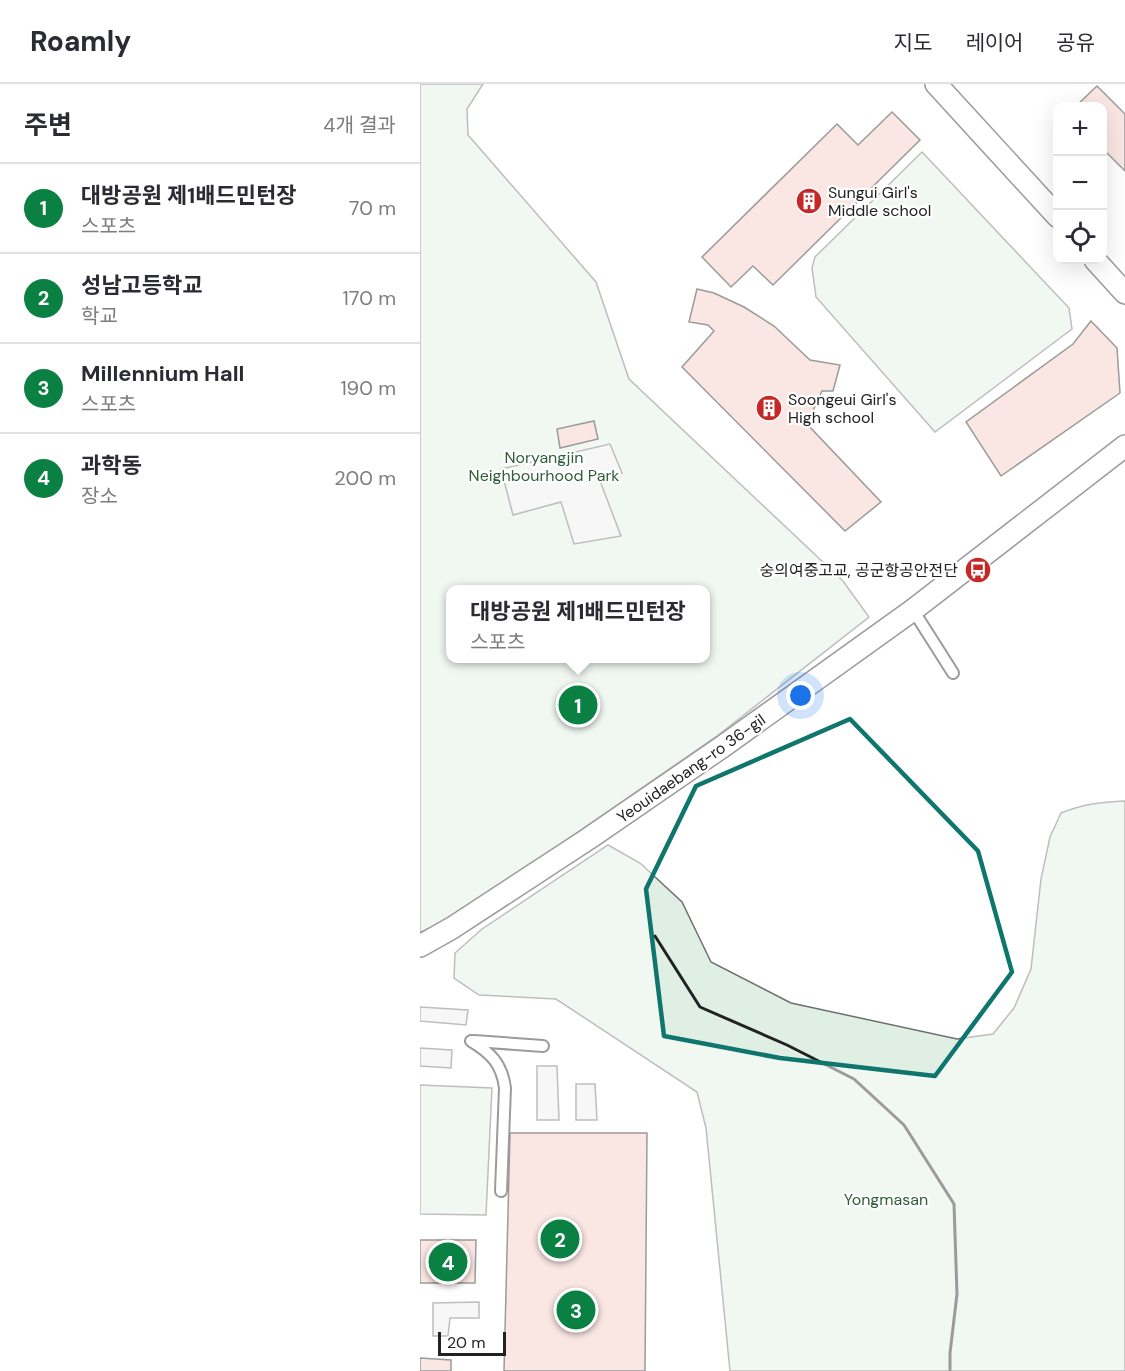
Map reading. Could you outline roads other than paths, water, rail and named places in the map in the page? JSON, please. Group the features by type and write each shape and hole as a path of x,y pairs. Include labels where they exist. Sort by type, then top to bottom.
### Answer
{"street":[{"path":"936,84 1053,212"},
{"path":"1099,264 1125,293"},
{"name":"Yeouidaebang-ro 36-gil","path":"420,946 452,928 588,840 722,747 913,610 1125,446"}],"lane":[{"path":"913,610 953,673"},
{"path":"501,1191 505,1088 503,1074 484,1049 471,1041 543,1046"}],"place":[{"name":"Sungui Girl's Middle school","path":"809,201"},
{"name":"Soongeui Girl's High school","path":"769,408"},
{"name":"숭의여중고교, 공군항공안전단","path":"978,570"},
{"name":"대방공원 제1배드민턴장","path":"578,705"},
{"name":"성남고등학교","path":"560,1239"},
{"name":"과학동","path":"448,1262"},
{"name":"Millennium Hall","path":"576,1310"}],"park label":[{"name":"Noryangjin Neighbourhood Park","path":"544,466"},
{"name":"Yongmasan","path":"886,1199"}]}
